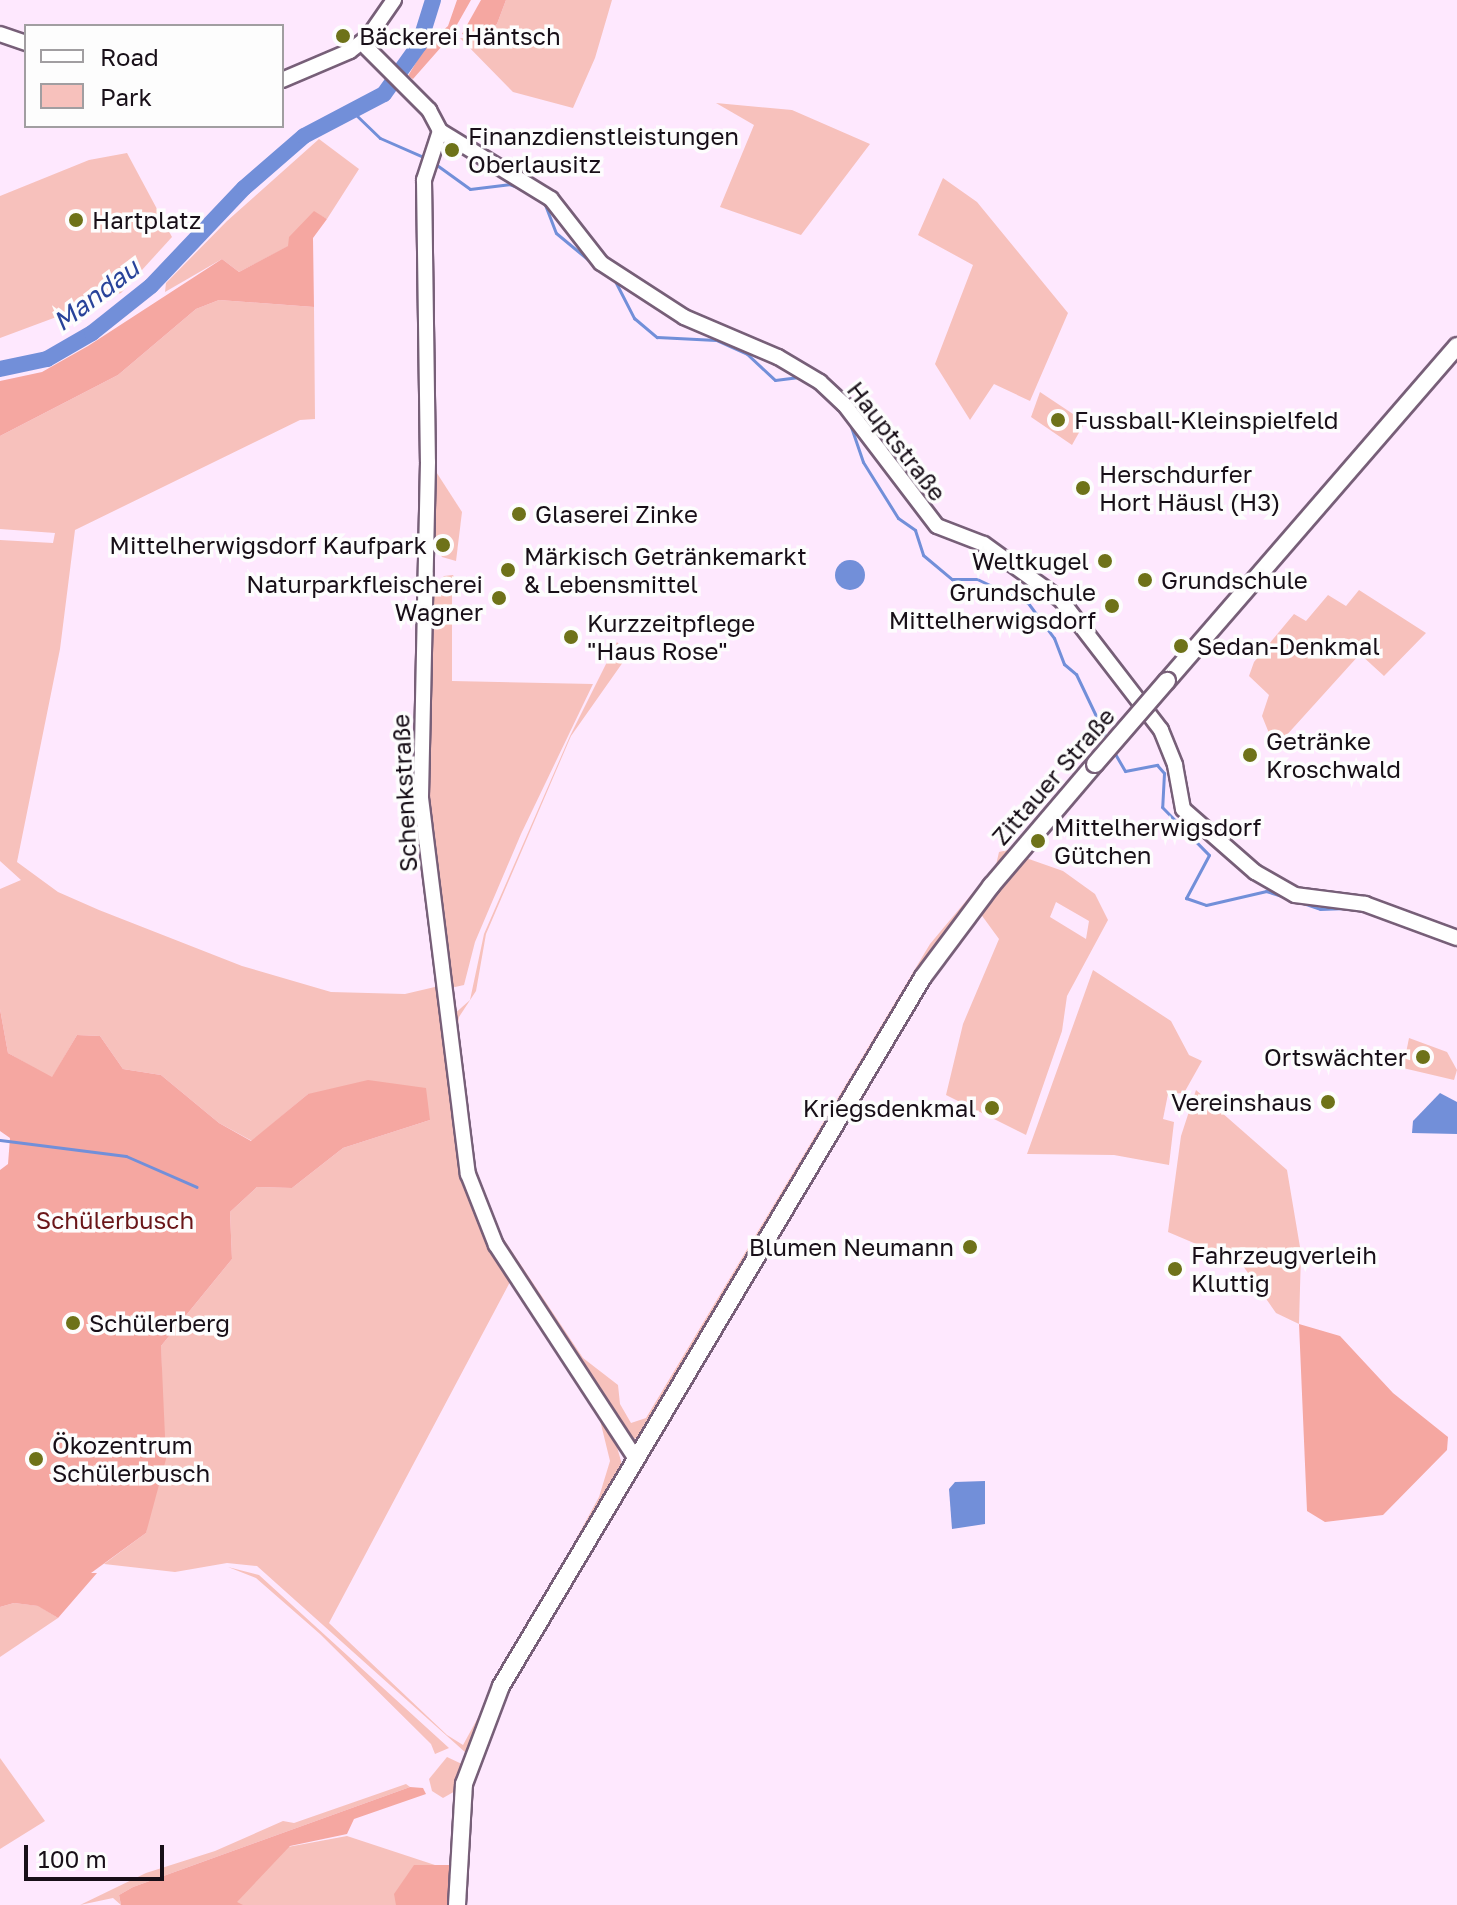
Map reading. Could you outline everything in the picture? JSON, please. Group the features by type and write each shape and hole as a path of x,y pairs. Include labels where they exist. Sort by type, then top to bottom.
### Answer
{"main road":[{"path":"284,79 350,51 369,36 394,0"},
{"path":"0,34 24,42"},
{"path":"369,36 371,52 406,87 440,131"},
{"name":"Schenkstraße","path":"440,131 427,168 421,798 468,1174 496,1245 636,1459"},
{"name":"Hauptstraße","path":"440,131 551,199 601,263 684,317 778,357 835,394 937,526 984,544 1061,600 1161,730 1175,765 1183,809 1255,872 1295,895 1365,904 1457,938"},
{"name":"Zittauer Straße","path":"457,1905 464,1784 484,1725 601,1516 945,944 1095,764 1457,346"}],"green space":[{"path":"457,0 471,0 450,37 413,79 408,76 427,44 448,26"},
{"path":"481,0 506,0 497,24 477,39 462,34"},
{"path":"506,0 612,0 595,58 573,108 513,92 460,38 477,39 497,24"},
{"path":"716,103 792,110 870,144 801,235 720,207 754,125"},
{"path":"319,139 359,169 327,219 314,212 289,246 239,272 222,259 165,292 166,283 227,221"},
{"path":"127,153 172,237 121,293 0,338 0,196 89,160"},
{"path":"943,178 977,202 1068,313 1030,401 994,384 970,420 935,364 973,265 918,235"},
{"path":"314,211 327,219 313,238 314,307 219,300 196,309 118,375 0,436 0,381 42,372 88,346 222,259 239,272 288,246 289,237"},
{"path":"219,300 314,307 315,419 300,420 75,530 60,649 17,862 58,892 242,966 331,992 405,994 439,986 463,1175 476,1217 611,1426 623,1468 466,1753 257,1566 227,1563 175,1572 104,1564 146,1533 162,1395 161,1346 232,1259 230,1212 257,1187 292,1188 343,1148 430,1120 308,1094 252,1141 219,1123 161,1075 123,1069 100,1036 77,1035 52,1078 8,1053 0,1009 0,889 21,880 0,861 0,540 53,543 55,533 0,529 0,436 118,375 196,309","holes":["510,1282 599,1416 610,1461 599,1497 463,1745 447,1735 329,1623"]},
{"name":"Fussball-Kleinspielfeld","path":"1040,392 1085,422 1072,445 1031,417"},
{"path":"433,467 462,512 456,561 442,557 433,543"},
{"path":"453,575 461,591 452,591 452,681 593,684 521,834 475,942 464,985 455,987 449,985 425,798 432,592 444,576"},
{"path":"1359,590 1426,633 1384,676 1360,654 1275,748 1262,716 1269,695 1249,676 1254,662 1294,614 1306,621 1328,595 1346,606"},
{"path":"617,642 628,655 571,736 486,934 476,991 459,1017 457,1030 475,1168 499,1232 583,1358 618,1385 620,1404 631,1423 646,1418 930,944 996,865 999,852 1008,850 1009,856 643,1435 634,1439 495,1235 471,1170 452,1016 470,1000 484,934 570,736"},
{"path":"1026,858 1063,871 1095,894 1108,920 1067,996 1062,1031 1026,1135 946,1095 963,1024 999,939 980,913","holes":["1056,902 1089,921 1086,939 1050,917"]},
{"path":"1093,970 1171,1021 1189,1055 1202,1061 1184,1093 1168,1094 1163,1119 1174,1122 1169,1165 1114,1155 1027,1154"},
{"name":"Schülerbusch","path":"0,1009 8,1053 52,1077 77,1035 100,1036 123,1069 161,1075 219,1123 251,1141 308,1094 368,1080 426,1088 430,1120 343,1148 292,1188 257,1187 230,1212 232,1259 161,1346 166,1459 146,1533 91,1573 97,1573 58,1618 38,1606 14,1603 0,1607 0,1170 8,1164 10,1138 0,1131"},
{"path":"1409,1038 1447,1052 1457,1070 1454,1080 1403,1068"},
{"path":"1196,1090 1287,1170 1301,1253 1299,1324 1276,1313 1241,1263 1168,1232 1181,1136"},
{"path":"1299,1324 1340,1336 1393,1393 1448,1437 1447,1450 1383,1515 1325,1522 1307,1511"},
{"path":"228,1567 259,1575 449,1748 435,1754 431,1744 320,1634 256,1578"},
{"path":"14,1603 39,1606 58,1618 0,1657 0,1607"},
{"path":"447,1757 464,1765 457,1790 443,1798 432,1791 429,1779"},
{"path":"0,1758 45,1821 0,1849"},
{"path":"406,1784 410,1787 133,1887 119,1895 121,1905 113,1898 80,1905 146,1873 215,1851 283,1821 294,1823"},
{"path":"410,1787 423,1788 426,1794 354,1819 347,1834 290,1846 237,1902 243,1905 121,1905 119,1895 133,1887"},
{"path":"347,1836 438,1866 437,1905 185,1905 277,1849"},
{"path":"414,1865 449,1865 451,1905 396,1905 394,1894"}],"water":[{"path":"850,560 861,564 865,575 861,586 850,590 839,586 835,575 839,564"},
{"path":"1440,1093 1457,1102 1457,1134 1412,1133 1413,1121"},
{"path":"985,1481 985,1524 952,1529 949,1489 955,1482"}],"waterway":[{"name":"Mandau","path":"0,369 47,359 92,333 151,286 244,188 304,136 384,94 419,45 433,0"},
{"path":"354,113 380,138 428,159"},
{"path":"434,163 470,189 509,184 520,188"},
{"path":"544,202 556,233 597,267"},
{"path":"615,281 634,318 657,337 716,340 747,354 775,380 799,377"},
{"path":"849,421 863,462 898,518 915,530 923,555 952,579 977,579 1028,603 1054,638 1064,664 1076,674 1107,739"},
{"path":"1114,752 1125,771 1157,765 1164,773 1162,807 1209,855 1186,898 1206,905 1266,891 1285,897"},
{"path":"1300,902 1320,909 1347,908"},
{"path":"0,1140 126,1156 197,1187"}],"place":[{"name":"Bäckerei Häntsch","path":"343,36"},
{"name":"Finanzdienstleistungen Oberlausitz","path":"452,150"},
{"name":"Hartplatz","path":"76,220"},
{"name":"Fussball-Kleinspielfeld","path":"1058,420"},
{"name":"Herschdurfer Hort Häusl (H3)","path":"1083,488"},
{"name":"Glaserei Zinke","path":"519,514"},
{"name":"Mittelherwigsdorf Kaufpark","path":"443,545"},
{"name":"Weltkugel","path":"1105,561"},
{"name":"Märkisch Getränkemarkt & Lebensmittel","path":"508,570"},
{"name":"Grundschule","path":"1145,580"},
{"name":"Naturparkfleischerei Wagner","path":"499,598"},
{"name":"Grundschule Mittelherwigsdorf","path":"1112,606"},
{"name":"Kurzzeitpflege \"Haus Rose\"","path":"571,637"},
{"name":"Sedan-Denkmal","path":"1181,646"},
{"name":"Getränke Kroschwald","path":"1250,755"},
{"name":"Mittelherwigsdorf Gütchen","path":"1038,841"},
{"name":"Ortswächter","path":"1423,1057"},
{"name":"Vereinshaus","path":"1328,1102"},
{"name":"Kriegsdenkmal","path":"992,1108"},
{"name":"Blumen Neumann","path":"970,1247"},
{"name":"Fahrzeugverleih Kluttig","path":"1175,1269"},
{"name":"Schülerberg","path":"73,1323"},
{"name":"Ökozentrum Schülerbusch","path":"36,1459"}]}
